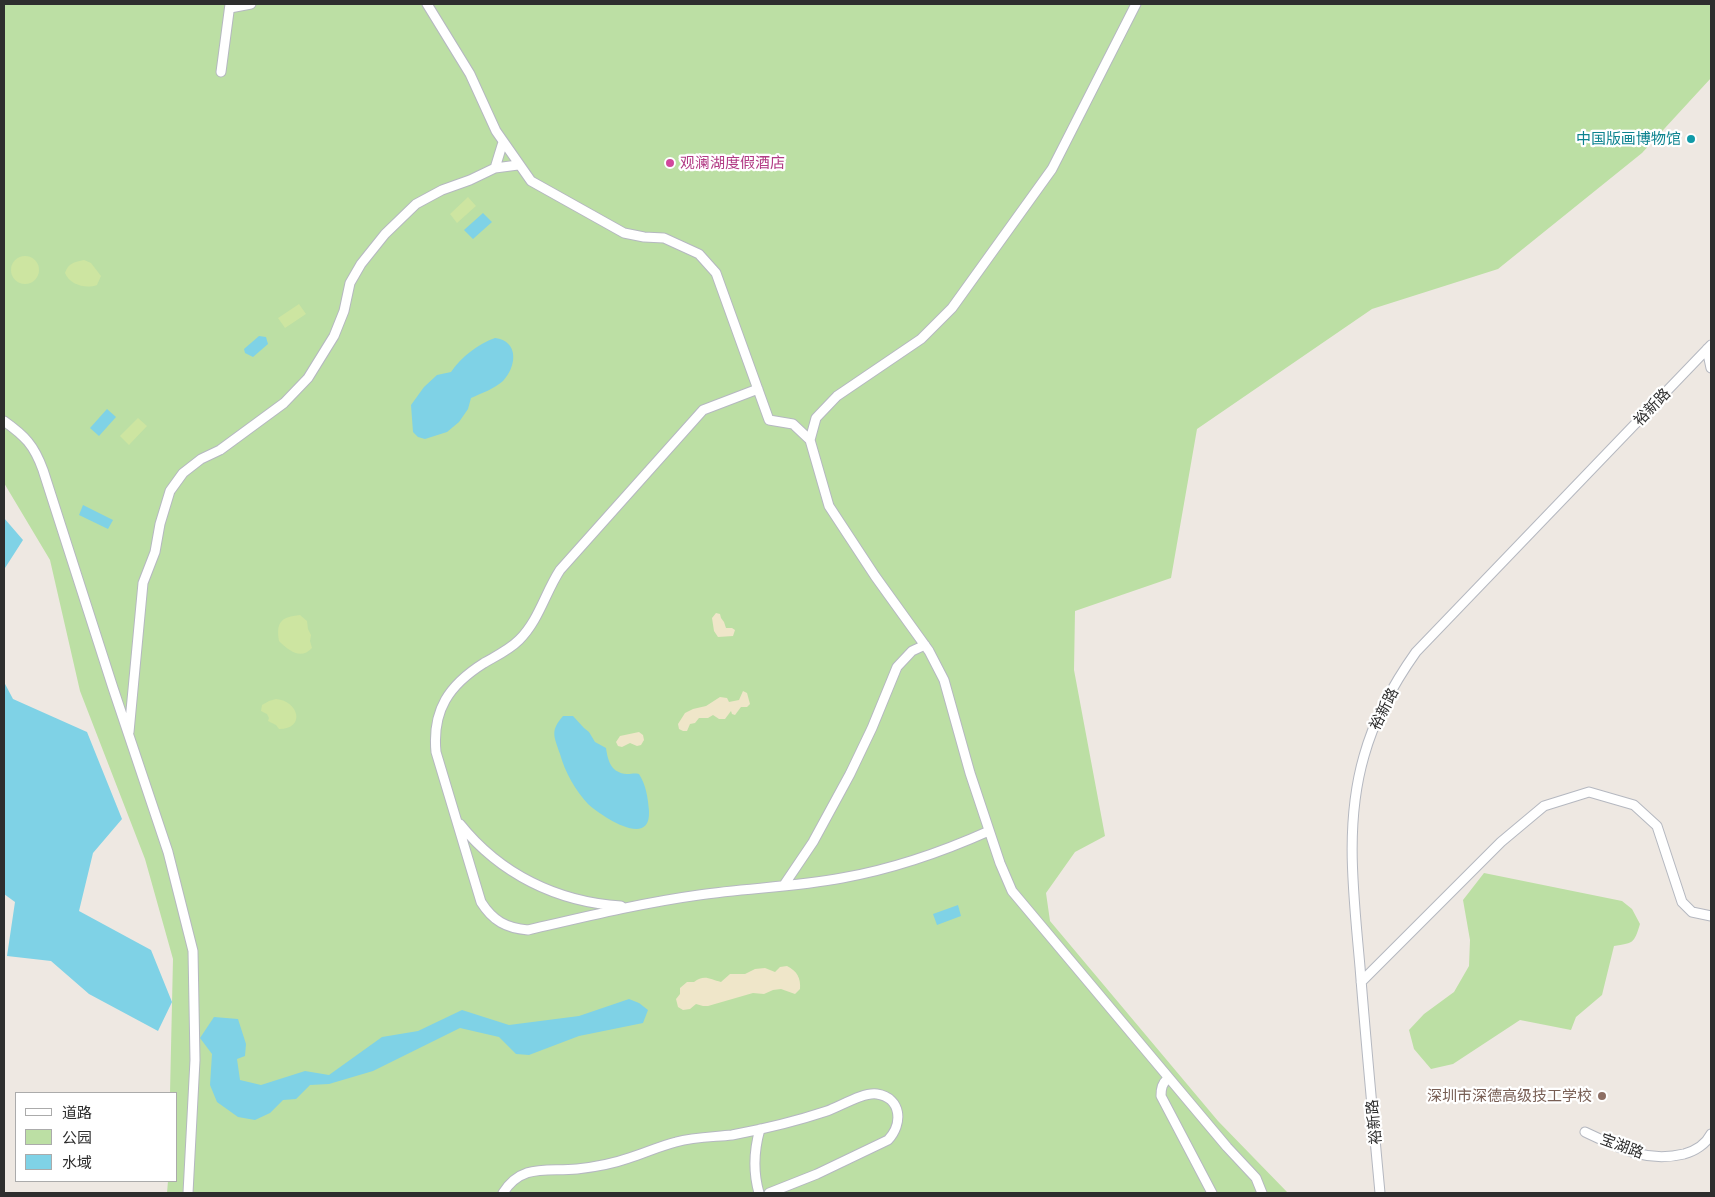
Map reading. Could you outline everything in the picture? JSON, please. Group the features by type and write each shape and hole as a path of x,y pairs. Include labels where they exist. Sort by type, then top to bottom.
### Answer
{"street":[{"path":"221,72 230,6 251,4"},
{"path":"427,4 470,74 496,131 531,181 624,233 644,238 664,238 699,254 716,273 768,420 792,424 810,440"},
{"path":"1136,4 1052,169 952,308 921,339 837,396 816,418 810,440 829,506 875,576 925,645 944,680 970,773 989,831 1012,891 1168,1078 1256,1178 1262,1193"},
{"path":"495,168 503,142"},
{"path":"129,735 143,583 155,552 160,524 170,491 183,473 201,459 220,450 284,403 308,378 334,336 344,311 350,283 361,264 385,234 416,204 442,190 495,168 518,165"},
{"path":"1709,347 1711,368"},
{"name":"裕新路","path":"1380,1193 1352,861 1355,797 1363,757 1370,738 1405,668 1416,652 1709,347"},
{"path":"758,389 703,410 560,570 548,590 534,622 523,636 506,651 470,672 451,690 439,713 435,739 439,765 481,902 489,914 500,923 514,929 528,930 636,906 720,892 820,882 885,869 934,853 989,831"},
{"path":"4,421 20,432 36,451 168,852 193,951 195,1060 188,1193"},
{"path":"784,885 812,842 846,782 865,744 897,667 912,651 925,645"},
{"path":"1361,982 1501,842 1544,806 1589,792 1634,804 1657,826 1682,902 1692,912 1711,916"},
{"path":"456,820 474,841 494,859 536,885 581,901 636,906"},
{"path":"1168,1078 1163,1083 1161,1096 1212,1193"},
{"path":"503,1193 518,1176 533,1171 576,1169 602,1165 628,1159 675,1142 760,1129 808,1117 868,1094 878,1094 887,1098 894,1105 898,1114 898,1124 895,1133 888,1140 825,1171 769,1193"},
{"path":"759,1193 755,1158 760,1129"},
{"name":"宝湖路","path":"1585,1132 1632,1153 1661,1158 1689,1152 1701,1146 1711,1134"}],"green space":[{"path":"4,4 1711,4 1711,78 1642,153 1498,269 1372,309 1197,429 1171,578 1075,611 1074,670 1105,836 1075,852 1046,893 1050,921 1218,1121 1288,1193 167,1193 168,1182 178,1182 178,1092 170,1092 173,959 145,859 80,691 50,560 4,483"},
{"path":"468,197 476,206 457,223 450,214"},
{"path":"25,256 35,260 39,270 35,280 25,284 15,280 11,270 15,260"},
{"path":"84,260 91,263 101,276 97,285 79,285 67,277 65,273 70,265"},
{"path":"299,304 306,314 285,328 278,318"},
{"path":"138,418 147,426 129,445 120,436"},
{"path":"300,615 307,621 312,648 308,652 299,654 291,651 279,641 278,629 284,619"},
{"path":"276,699 284,701 294,709 296,720 288,728 279,729 268,721 267,714 261,711 262,705"},
{"path":"1484,873 1622,901 1632,909 1640,924 1632,941 1614,946 1602,995 1576,1017 1571,1030 1520,1020 1453,1064 1431,1069 1414,1049 1409,1030 1424,1014 1454,992 1469,966 1470,940 1463,900"}],"sand":[{"path":"716,613 720,614 726,628 735,630 733,636 718,637 714,631 712,618"},
{"path":"743,691 747,693 750,704 747,707 741,707 735,715 731,711 725,719 719,719 713,715 708,718 699,718 695,723 690,724 687,731 679,729 678,724 685,713 706,706 720,697 727,698 729,702 739,700"},
{"path":"639,732 643,735 644,740 641,745 637,746 630,743 622,747 618,746 616,742 620,736"},
{"path":"787,966 796,973 800,981 800,989 795,994 781,989 764,994 753,993 708,1006 696,1004 690,1009 683,1010 678,1007 676,999 680,994 680,988 687,982 694,982 704,978 721,982 730,974 745,974 755,969 765,968 775,972 780,967"}],"water":[{"path":"483,213 492,222 473,239 464,230"},
{"path":"259,336 266,337 268,344 253,357 245,353 244,349"},
{"path":"495,338 503,340 512,349 513,362 508,375 492,389 471,398 468,409 459,422 447,432 425,439 418,437 413,432 411,405 424,387 437,375 451,372 470,352"},
{"path":"107,409 116,417 99,436 90,428"},
{"path":"83,505 113,520 108,529 79,515"},
{"path":"4,518 23,540 5,568 4,574"},
{"path":"4,682 13,699 87,732 122,819 93,853 79,911 151,950 172,1002 158,1031 89,994 51,961 7,956 15,902 4,894"},
{"path":"563,716 573,716 589,732 595,742 606,748 609,762 614,769 627,774 639,774 646,792 649,811 647,822 642,828 634,829 613,821 588,804 579,793 565,767 554,734 556,726"},
{"path":"958,905 961,916 937,925 933,914"},
{"path":"629,999 639,1003 648,1010 643,1023 579,1036 529,1055 516,1054 499,1037 460,1028 373,1071 329,1084 310,1085 296,1099 283,1100 270,1113 255,1120 238,1117 217,1102 210,1085 212,1054 200,1038 214,1017 238,1019 246,1044 245,1056 237,1059 240,1080 261,1085 305,1071 329,1075 382,1037 418,1031 462,1010 509,1025 579,1016"}],"place":[{"name":"中国版画博物馆","path":"1691,139"},
{"name":"观澜湖度假酒店","path":"670,163"},
{"name":"深圳市深德高级技工学校","path":"1602,1096"}]}
